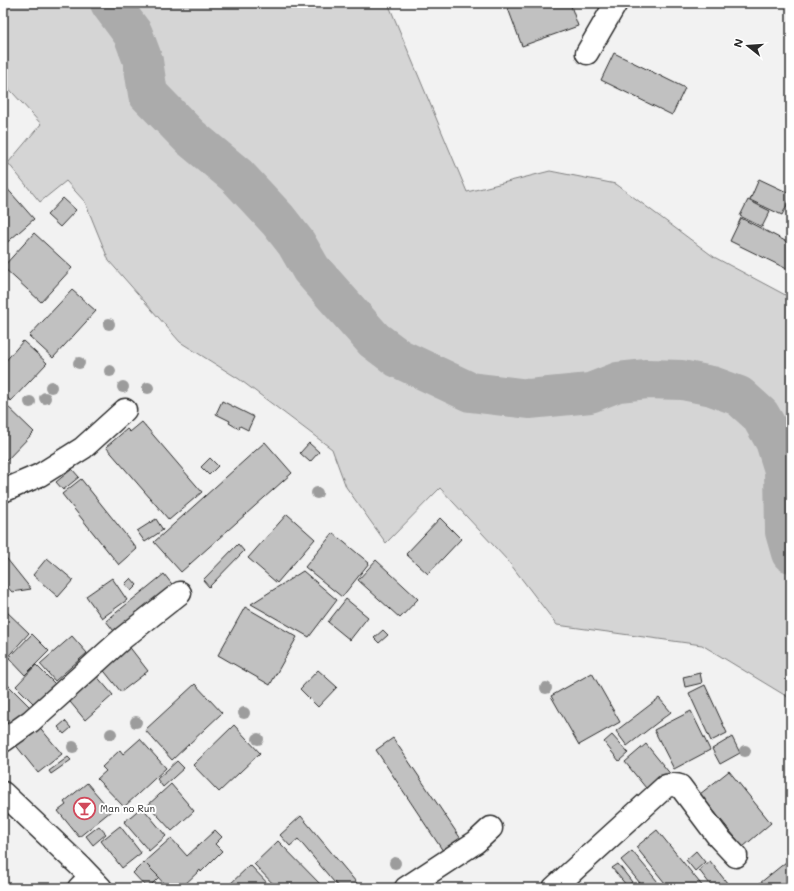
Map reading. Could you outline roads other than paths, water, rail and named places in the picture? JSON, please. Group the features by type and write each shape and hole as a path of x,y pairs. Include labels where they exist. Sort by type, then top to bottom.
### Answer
{"street":[{"path":"587,53 616,3"},
{"path":"3,491 40,474 83,448 125,410"},
{"path":"3,741 30,721 122,638 180,593"},
{"path":"554,888 666,786 670,785 680,786 719,838 736,856"},
{"path":"3,793 81,867 90,884"},
{"path":"406,888 476,842 491,828"}],"waterway":[{"path":"110,3 133,34 143,61 148,94 190,137 237,176 278,220 296,243 311,269 374,340 398,358 470,392 529,399 590,393 618,382 647,379 682,380 712,386 739,396 760,415 775,441 784,470 785,532 791,553"}],"place":[{"name":"Man no Run","path":"85,808"}]}
